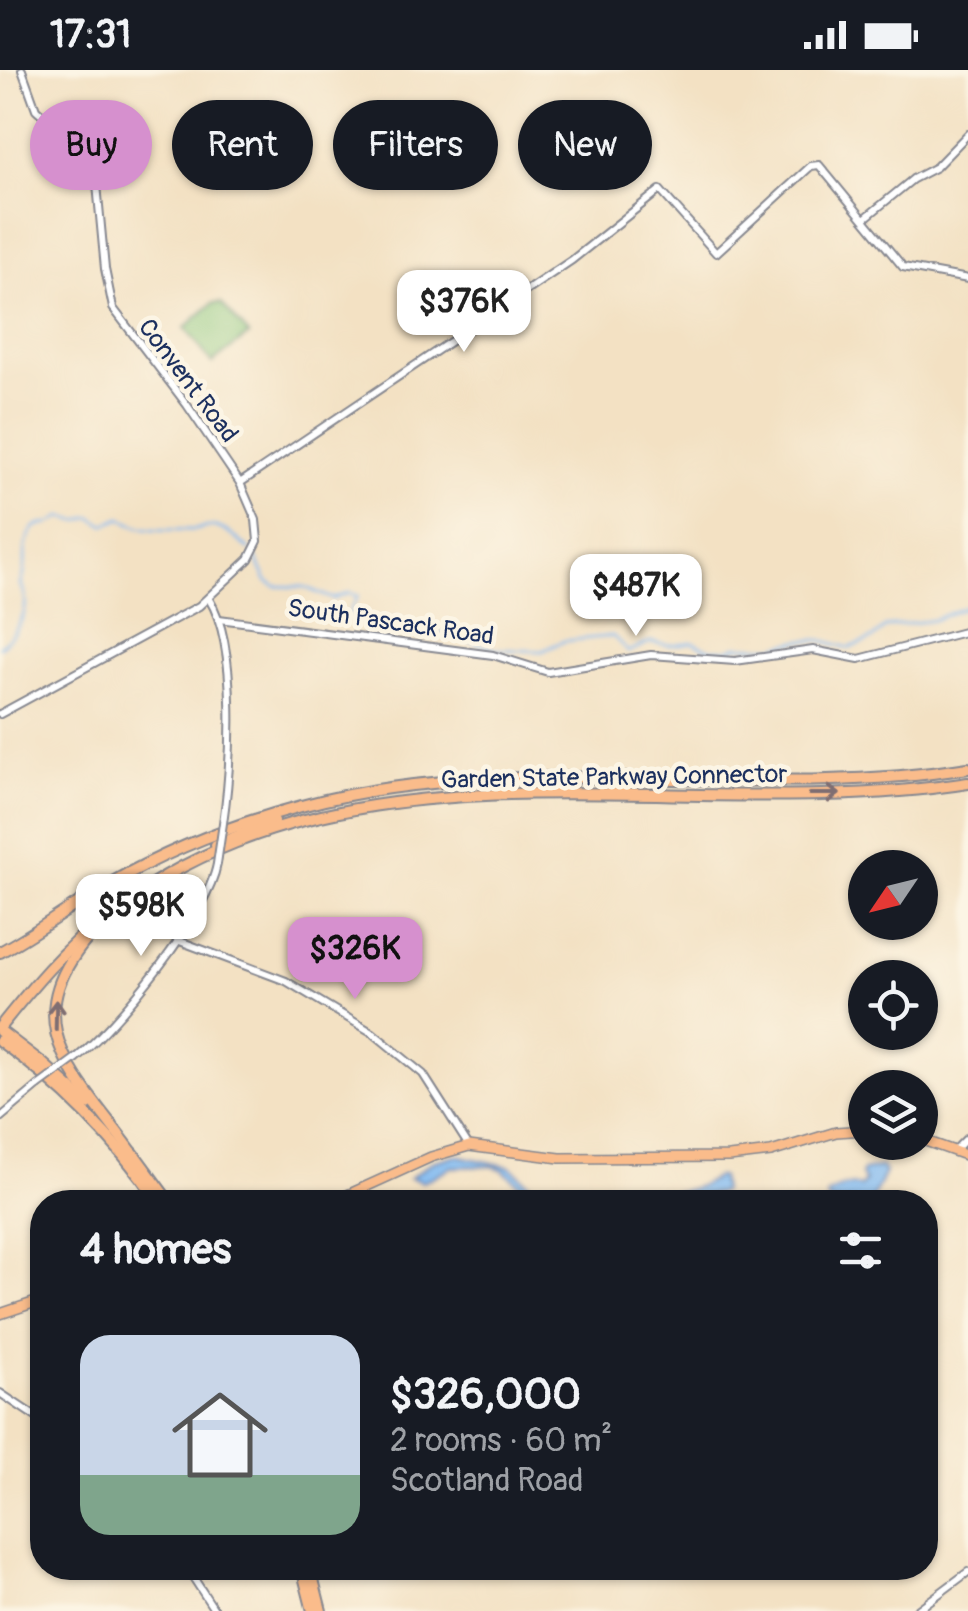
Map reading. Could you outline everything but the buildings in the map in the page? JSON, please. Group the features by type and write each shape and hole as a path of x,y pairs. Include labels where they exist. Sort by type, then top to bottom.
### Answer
{"highway":[{"name":"Garden State Parkway Connector","path":"392,787 515,778 845,779 968,768"},
{"name":"Garden State Parkway Connector","path":"155,882 218,851 285,826 343,811 412,800 518,793 844,794 968,783"},
{"path":"0,950 118,879 204,839 304,806 392,787"},
{"path":"2,1022 75,934 152,877 260,826 392,787"},
{"path":"2,1022 70,946 155,882"},
{"path":"155,882 108,918 80,948 64,974 56,1005 56,1035 65,1062 160,1190"},
{"path":"2,1022 76,1092 136,1158"},
{"path":"0,1041 80,1108 150,1190"},
{"path":"305,1580 312,1611"},
{"path":"313,1580 321,1611"}],"main road":[{"path":"358,1190 431,1157 469,1146 560,1158 729,1158 770,1152 848,1130"},
{"path":"938,1145 968,1156"},
{"path":"0,1314 30,1304"}],"street":[{"name":"Convent Road","path":"22,70 36,108 95,162 105,269 113,308 240,482 258,528 256,549 209,599"},
{"path":"864,220 913,179 936,167 968,134"},
{"path":"240,482 572,260 660,190 716,253 816,164 826,169 903,266 968,279"},
{"path":"0,714 209,599 220,619 232,757 217,864 207,895 124,1013 76,1058 0,1118"},
{"name":"South Pascack Road","path":"220,619 494,655 548,672 650,656 735,660 813,650 858,659 968,631"},
{"path":"177,940 286,981 373,1034 424,1074 469,1146"},
{"path":"955,1150 968,1136"},
{"path":"0,1393 30,1413"},
{"path":"916,1611 968,1572"},
{"path":"195,1580 215,1611"}],"green space":[{"path":"213,303 221,303 249,335 212,363 185,328"}],"water":[{"path":"456,1155 511,1167 538,1190 526,1190 502,1169 492,1166 451,1167 423,1182 410,1178 432,1162"},
{"path":"882,1167 885,1172 877,1190 836,1190 861,1187 865,1182 863,1171"},
{"path":"720,1177 722,1190 685,1190 694,1188"}],"waterway":[{"path":"0,647 25,611 21,584 27,541 36,526 62,517 78,521 91,517 105,525 121,518 155,529 213,527 230,534 250,550"},
{"path":"255,556 267,581 275,586 304,587 333,599 349,593 358,596 350,610 351,615 360,619 399,619 495,649 542,651 564,641 613,636 628,652 650,642 693,642 709,649 728,650 737,646 772,647 821,640 849,648 872,639 886,627 933,620 968,606"}]}
